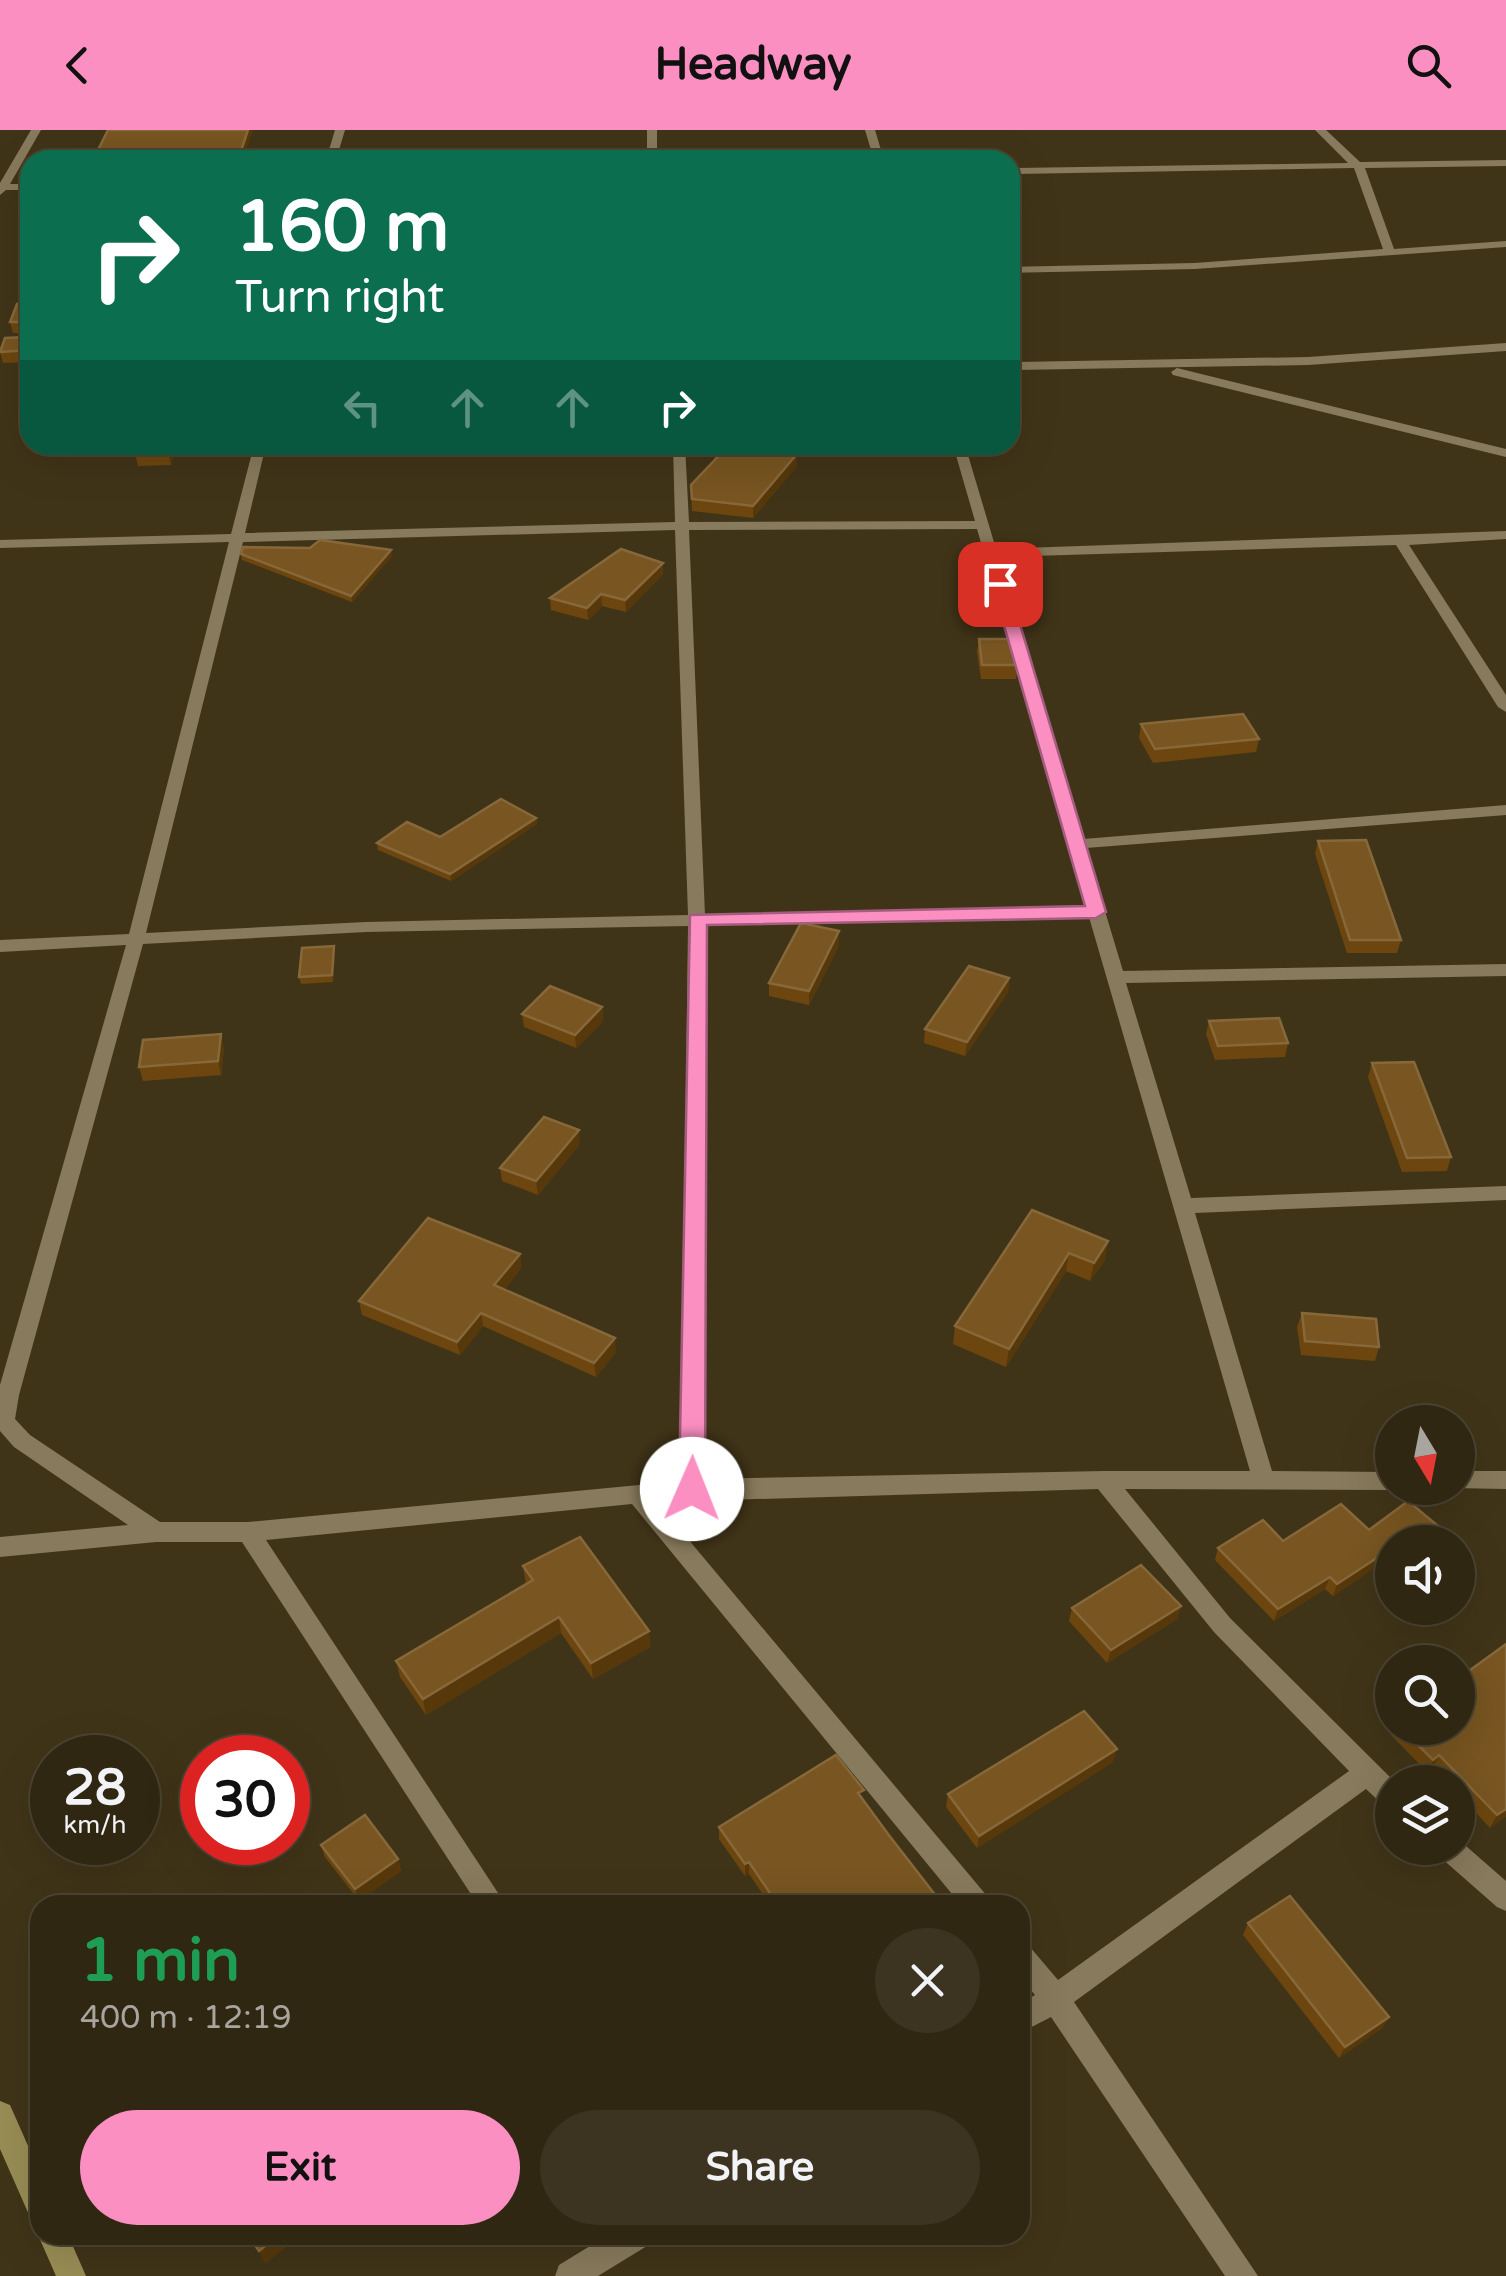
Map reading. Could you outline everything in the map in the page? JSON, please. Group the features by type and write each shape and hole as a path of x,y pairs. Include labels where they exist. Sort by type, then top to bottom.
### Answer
{"main road":[{"path":"0,2116 30,2184"},
{"path":"56,2245 70,2276"}],"street":[{"path":"1320,130 1359,168 1389,250"},
{"path":"1,189 20,157"},
{"path":"1020,170 1506,164"},
{"path":"1020,270 1195,266 1506,244"},
{"path":"1020,366 1308,361 1506,347"},
{"path":"1146,364 1506,454"},
{"path":"156,1532 22,1442 4,1421 8,1394 136,938 257,455"},
{"path":"679,455 697,919 692,1489"},
{"path":"963,455 1264,1481"},
{"path":"0,544 684,526 983,526"},
{"path":"991,552 1506,535"},
{"path":"1400,540 1506,707"},
{"path":"1076,844 1506,810"},
{"path":"0,946 366,926 1096,912"},
{"path":"1116,977 1506,970"},
{"path":"1183,1206 1506,1193"},
{"path":"1104,1480 1222,1625 1375,1782"},
{"path":"0,1547 156,1532 248,1532 692,1489 1104,1480 1375,1480"},
{"path":"1475,1480 1506,1480"},
{"path":"636,1492 970,1895"},
{"path":"248,1532 485,1895"},
{"path":"1030,2014 1056,2000 1366,1774"},
{"path":"1468,1865 1506,1898"},
{"path":"1030,1968 1056,2000 1243,2276"},
{"path":"570,2276 620,2245"}],"building":[{"path":"108,130 248,130 241,150 98,150"},
{"path":"17,304 20,322 10,322"},
{"path":"20,337 20,351 0,352 5,338"},
{"path":"720,455 796,455 753,506 692,499 691,485"},
{"path":"320,540 391,550 351,596 241,554 243,547 310,548"},
{"path":"621,549 663,563 625,600 601,594 587,608 550,598"},
{"path":"979,639 1010,639 1018,665 982,665"},
{"path":"1243,714 1259,739 1155,749 1141,724"},
{"path":"501,799 536,818 450,874 377,843 407,822 440,837"},
{"path":"1366,840 1401,940 1350,940 1318,841"},
{"path":"801,923 839,931 809,991 769,983"},
{"path":"334,946 332,975 299,977 302,948"},
{"path":"969,966 1009,978 967,1042 925,1029"},
{"path":"550,986 602,1007 575,1035 522,1014"},
{"path":"1279,1018 1288,1043 1218,1046 1209,1021"},
{"path":"221,1034 218,1061 139,1067 143,1040"},
{"path":"1414,1062 1451,1157 1407,1158 1372,1063"},
{"path":"544,1117 579,1130 536,1181 500,1168"},
{"path":"1032,1210 1108,1241 1094,1263 1069,1253 1009,1349 955,1326"},
{"path":"428,1218 520,1254 494,1285 615,1338 594,1363 481,1313 457,1342 359,1301"},
{"path":"1302,1313 1376,1319 1379,1347 1305,1341"},
{"path":"1341,1504 1369,1530 1375,1526 1375,1559 1337,1584 1330,1577 1278,1609 1218,1548 1263,1520 1283,1541"},
{"path":"1403,1505 1413,1505 1437,1525 1376,1525"},
{"path":"580,1537 649,1631 591,1663 559,1617 423,1699 396,1661 533,1580 523,1566"},
{"path":"1141,1565 1181,1606 1111,1650 1072,1608"},
{"path":"1506,1644 1506,1809 1497,1815 1475,1792 1475,1765 1449,1765 1439,1755 1433,1760 1418,1745 1475,1745 1475,1667"},
{"path":"1084,1711 1117,1749 979,1836 948,1794"},
{"path":"836,1755 864,1790 858,1793 935,1895 771,1895 719,1827"},
{"path":"365,1815 398,1859 355,1889 321,1845"},
{"path":"1290,1896 1389,2017 1345,2047 1248,1923"}],"route":[{"path":"692,1489 698,1176 697,919 1096,912 1000,584"}]}
